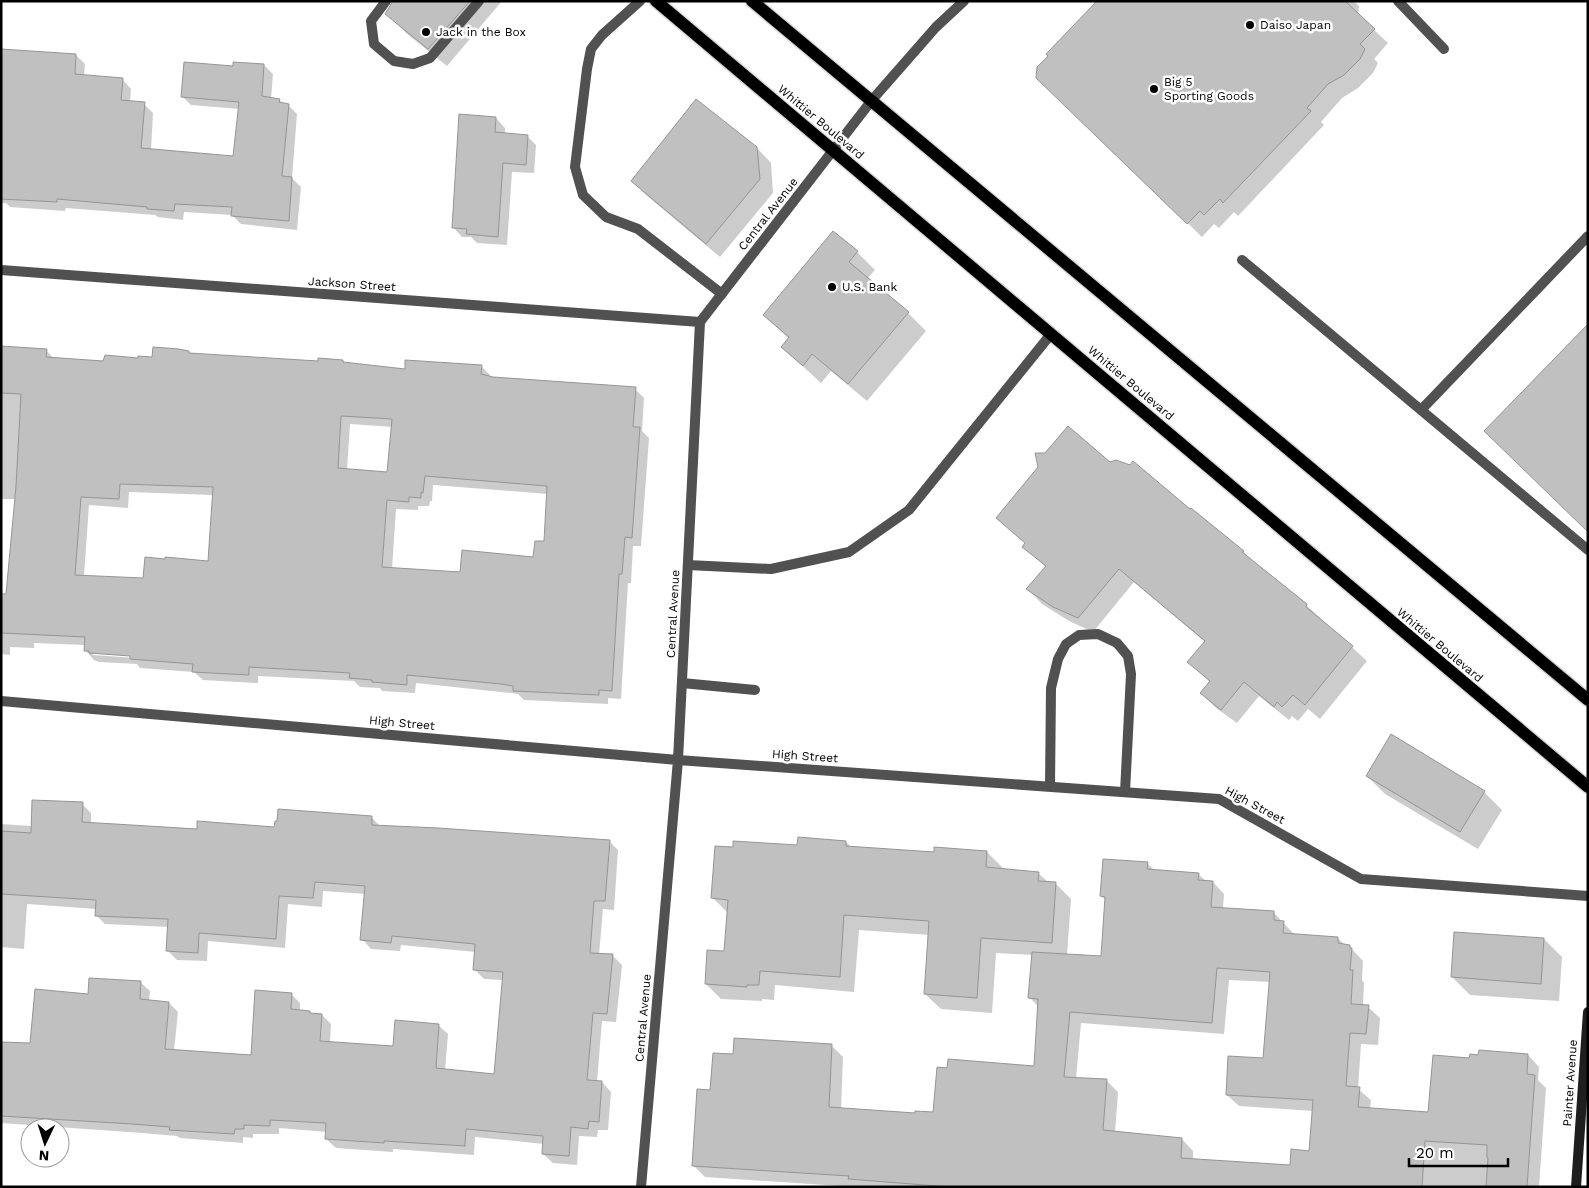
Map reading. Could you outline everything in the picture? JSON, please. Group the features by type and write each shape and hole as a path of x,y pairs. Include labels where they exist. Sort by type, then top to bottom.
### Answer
{"main road":[{"name":"Whittier Boulevard","path":"656,1 1588,787"},
{"path":"752,1 1588,700"},
{"name":"Painter Avenue","path":"1576,1187 1588,1012"}],"street":[{"path":"386,1 371,21 374,44 394,61 412,64 430,58 479,1"},
{"path":"640,1 602,35 591,49 574,166 583,195 606,217 638,229 722,294"},
{"name":"Central Avenue","path":"641,1187 678,760 700,322 872,100 936,27 964,1"},
{"path":"1398,1 1444,48"},
{"path":"1421,410 1588,236"},
{"path":"1242,260 1588,550"},
{"name":"Jackson Street","path":"1,270 700,322"},
{"path":"688,565 770,569 849,552 908,510 1051,334"},
{"path":"1050,786 1051,688 1058,659 1066,644 1078,635 1098,634 1117,644 1128,656 1131,674 1125,792"},
{"path":"682,684 755,690"},
{"name":"High Street","path":"1,701 678,760 1219,799 1361,879 1588,896"}],"building":[{"name":"Jack in the Box","path":"393,1 470,1 428,49 385,14"},
{"path":"1097,1 1345,1 1375,29 1360,44 1365,49 1360,59 1344,75 1328,84 1307,108 1311,111 1223,203 1220,199 1204,215 1200,211 1187,224 1036,78 1037,67 1048,56 1046,54"},
{"path":"1,49 76,54 75,74 123,78 121,100 145,102 141,148 233,156 239,102 181,97 184,62 233,66 233,62 264,64 262,96 280,99 279,102 289,104 282,176 292,177 289,221 231,216 232,207 175,204 174,211 57,199 57,202 1,199"},
{"path":"696,99 757,147 760,179 706,244 631,181"},
{"path":"459,114 496,117 495,132 528,135 526,165 503,163 498,237 466,234 467,229 452,228"},
{"name":"U.S. Bank","path":"833,231 858,251 849,262 909,312 848,384 812,354 803,366 781,347 789,337 763,315"},
{"path":"1588,324 1588,532 1484,431"},
{"path":"1,346 47,349 46,357 103,361 105,355 138,358 138,356 152,357 153,347 179,349 189,351 189,353 318,361 318,358 343,360 343,362 405,369 405,360 482,365 481,374 493,377 636,387 633,427 640,427 632,538 625,537 622,574 619,574 612,691 599,690 599,695 513,691 513,686 501,684 407,675 407,685 349,678 350,673 249,667 249,675 192,672 193,664 130,659 130,656 89,653 89,651 84,651 85,637 1,633 1,594 6,594 16,486 21,394 1,393","holes":["341,416 392,419 387,472 338,468","425,476 547,486 544,541 535,541 533,557 462,550 460,572 382,567 387,500 409,502 409,497 421,498 421,492 423,493","120,484 213,487 208,561 145,557 143,578 75,575 81,497 119,499"]},
{"path":"1068,426 1110,462 1116,460 1130,465 1133,461 1244,551 1242,552 1307,604 1306,607 1353,646 1305,705 1293,695 1282,707 1277,702 1274,707 1244,682 1221,710 1200,693 1210,681 1187,662 1205,641 1119,569 1078,618 1053,607 1026,589 1046,566 1022,547 1025,543 996,518 1038,467 1035,453 1045,453"},
{"path":"1391,734 1485,791 1460,832 1366,776"},
{"path":"32,800 83,802 82,822 197,829 197,821 274,827 275,821 277,821 278,809 372,816 372,825 610,840 605,901 594,901 590,953 613,954 607,1014 593,1013 587,1080 602,1081 599,1122 589,1121 588,1129 571,1127 569,1156 542,1154 543,1136 466,1129 465,1146 325,1139 326,1123 270,1120 270,1126 244,1125 244,1129 235,1129 234,1134 169,1130 170,1127 70,1120 70,1118 1,1116 1,1042 30,1043 35,989 88,994 89,978 141,981 140,999 169,1002 165,1049 251,1055 255,990 292,993 291,1009 322,1014 320,1041 393,1046 395,1020 439,1024 436,1068 494,1074 503,972 473,970 475,944 392,936 391,943 360,940 365,886 315,882 313,898 279,896 276,939 199,933 198,953 166,951 168,919 95,916 96,900 1,894 1,831 31,833"},
{"path":"798,837 846,841 846,846 934,852 934,847 987,851 986,867 1039,872 1038,881 1056,882 1052,943 981,938 977,998 924,994 929,921 844,915 840,977 760,971 759,985 747,985 747,987 705,984 707,950 724,951 728,900 711,898 715,846 733,847 733,841 797,845"},
{"path":"1103,859 1148,862 1147,869 1199,873 1198,880 1213,881 1211,907 1274,911 1274,920 1284,921 1283,933 1338,937 1338,943 1350,945 1350,948 1352,948 1350,970 1353,970 1351,1004 1369,1005 1366,1034 1350,1033 1346,1086 1360,1087 1358,1107 1428,1112 1433,1055 1469,1058 1470,1054 1478,1055 1479,1050 1528,1054 1527,1074 1535,1075 1527,1187 1486,1187 1487,1145 1425,1141 1422,1187 950,1187 848,1179 849,1176 692,1166 697,1089 710,1090 713,1053 733,1054 734,1038 832,1044 829,1107 915,1113 915,1111 933,1112 937,1067 947,1068 948,1059 1034,1066 1038,999 1028,998 1032,952 1101,956 1105,897 1100,896","holes":["1217,968 1270,972 1263,1058 1228,1056 1226,1095 1313,1100 1309,1151 1291,1149 1290,1165 1181,1158 1182,1138 1103,1130 1107,1079 1064,1077 1070,1012 1212,1023"]},
{"path":"1454,932 1544,938 1541,984 1451,977"}],"place":[{"name":"Daiso Japan","path":"1250,25"},
{"name":"Jack in the Box","path":"426,32"},
{"name":"Big 5 Sporting Goods","path":"1154,89"},
{"name":"U.S. Bank","path":"832,287"}]}
